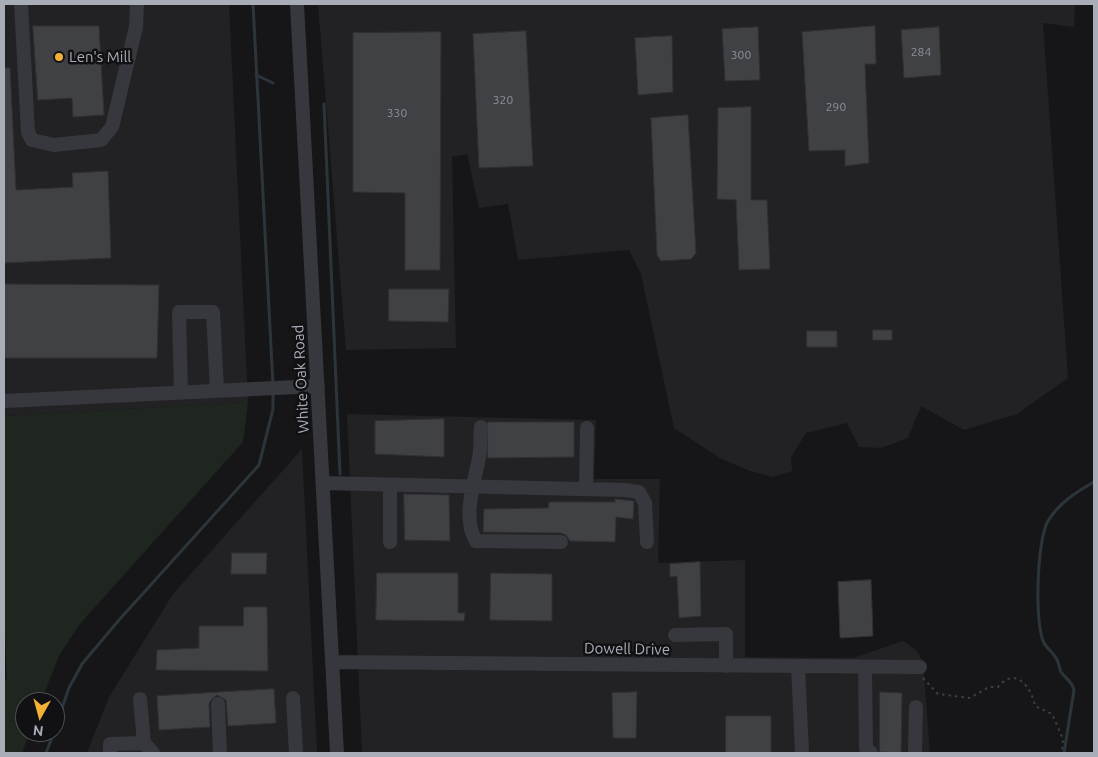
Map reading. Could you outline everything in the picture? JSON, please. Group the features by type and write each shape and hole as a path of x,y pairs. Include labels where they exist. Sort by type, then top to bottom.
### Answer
{"street":[{"path":"21,4 28,132 32,140 54,145 101,140 112,127 136,27 137,4"},
{"name":"White Oak Road","path":"297,4 337,753"},
{"path":"181,392 178,312 213,312 217,390"},
{"path":"4,401 318,386"},
{"path":"481,427 480,456 472,487 471,532 476,541 561,542"},
{"path":"586,489 587,428"},
{"path":"323,484 586,489 639,492 645,503 647,542"},
{"path":"390,485 390,542"},
{"path":"675,635 726,634 726,666"},
{"name":"Dowell Drive","path":"333,662 916,667"},
{"path":"798,666 802,753"},
{"path":"864,667 866,748 871,753"},
{"path":"293,698 296,753"},
{"path":"140,699 144,742 154,753"},
{"path":"218,704 220,753"},
{"path":"915,753 916,706"},
{"path":"110,753 110,744 144,742"}],"path":[{"path":"916,667 938,694 970,698 989,687 998,687 1004,680 1010,678 1020,681 1032,692 1034,706 1052,714 1063,739 1062,753"}],"shaded area":[{"path":"4,4 229,4 248,402 4,416"},
{"path":"318,4 1075,4 1074,27 1043,23 1068,378 1017,414 964,430 921,406 908,438 881,448 859,447 847,423 806,433 791,457 792,471 773,477 750,471 720,458 674,428 641,274 629,250 518,260 508,204 479,208 467,154 452,157 456,348 346,350"},
{"path":"248,402 243,442 79,625 59,656 45,692 15,692 15,742 26,742 22,753 4,753 4,680 7,680 4,615 4,416"},
{"path":"347,414 596,420 594,479 660,479 658,563 745,560 745,657 853,658 903,641 916,650 923,661 930,753 362,753"},
{"path":"302,449 317,753 87,753 109,697 173,594"}],"building":[{"path":"33,26 99,26 104,115 73,117 72,98 38,100"},
{"path":"875,26 876,64 865,64 869,163 845,166 845,150 809,151 802,32"},
{"path":"758,27 760,80 725,81 722,29"},
{"path":"939,27 941,75 904,78 901,30"},
{"path":"526,31 533,166 479,168 473,34"},
{"path":"441,32 440,270 405,270 405,193 353,192 353,33"},
{"path":"672,36 673,92 638,95 635,38"},
{"path":"4,68 10,68 16,190 73,187 72,173 108,171 111,258 4,263"},
{"path":"751,107 751,200 767,200 770,269 739,270 736,200 717,199 718,108"},
{"path":"688,115 696,253 691,259 661,261 657,255 651,118"},
{"path":"4,284 159,285 157,358 4,358"},
{"path":"389,289 449,289 448,322 389,321"},
{"path":"873,330 892,330 892,340 873,340"},
{"path":"807,331 837,331 837,347 807,347"},
{"path":"444,419 444,457 375,454 375,421"},
{"path":"488,422 574,422 574,457 488,458"},
{"path":"404,494 449,495 450,541 405,540"},
{"path":"615,499 634,501 633,519 616,517 615,542 570,541 566,535 561,533 483,532 484,509 548,508 549,502 615,502"},
{"path":"232,553 267,553 266,574 231,574"},
{"path":"700,562 701,616 679,618 677,576 670,577 670,564"},
{"path":"377,573 458,573 458,613 465,613 464,621 376,620"},
{"path":"491,573 552,574 552,621 490,620"},
{"path":"871,580 873,636 840,638 838,582"},
{"path":"244,607 267,607 268,671 156,670 157,650 199,648 199,626 243,626"},
{"path":"274,689 276,723 228,726 226,700 217,695 209,704 210,727 159,730 157,696"},
{"path":"637,692 636,738 613,738 612,693"},
{"path":"880,692 902,693 901,753 880,752"},
{"path":"726,716 771,716 771,753 726,753"}],"waterway":[{"path":"253,4 273,385"},
{"path":"256,75 273,83"},
{"path":"324,104 340,474"},
{"path":"65,699 82,664 119,620 259,465 273,409 273,391"},
{"path":"1064,753 1074,690 1061,672 1055,656 1044,643 1041,633 1038,601 1039,563 1044,531 1052,515 1068,498 1094,482"},
{"path":"46,753 50,742"}],"place":[{"name":"Len's Mill","path":"59,57"}]}
